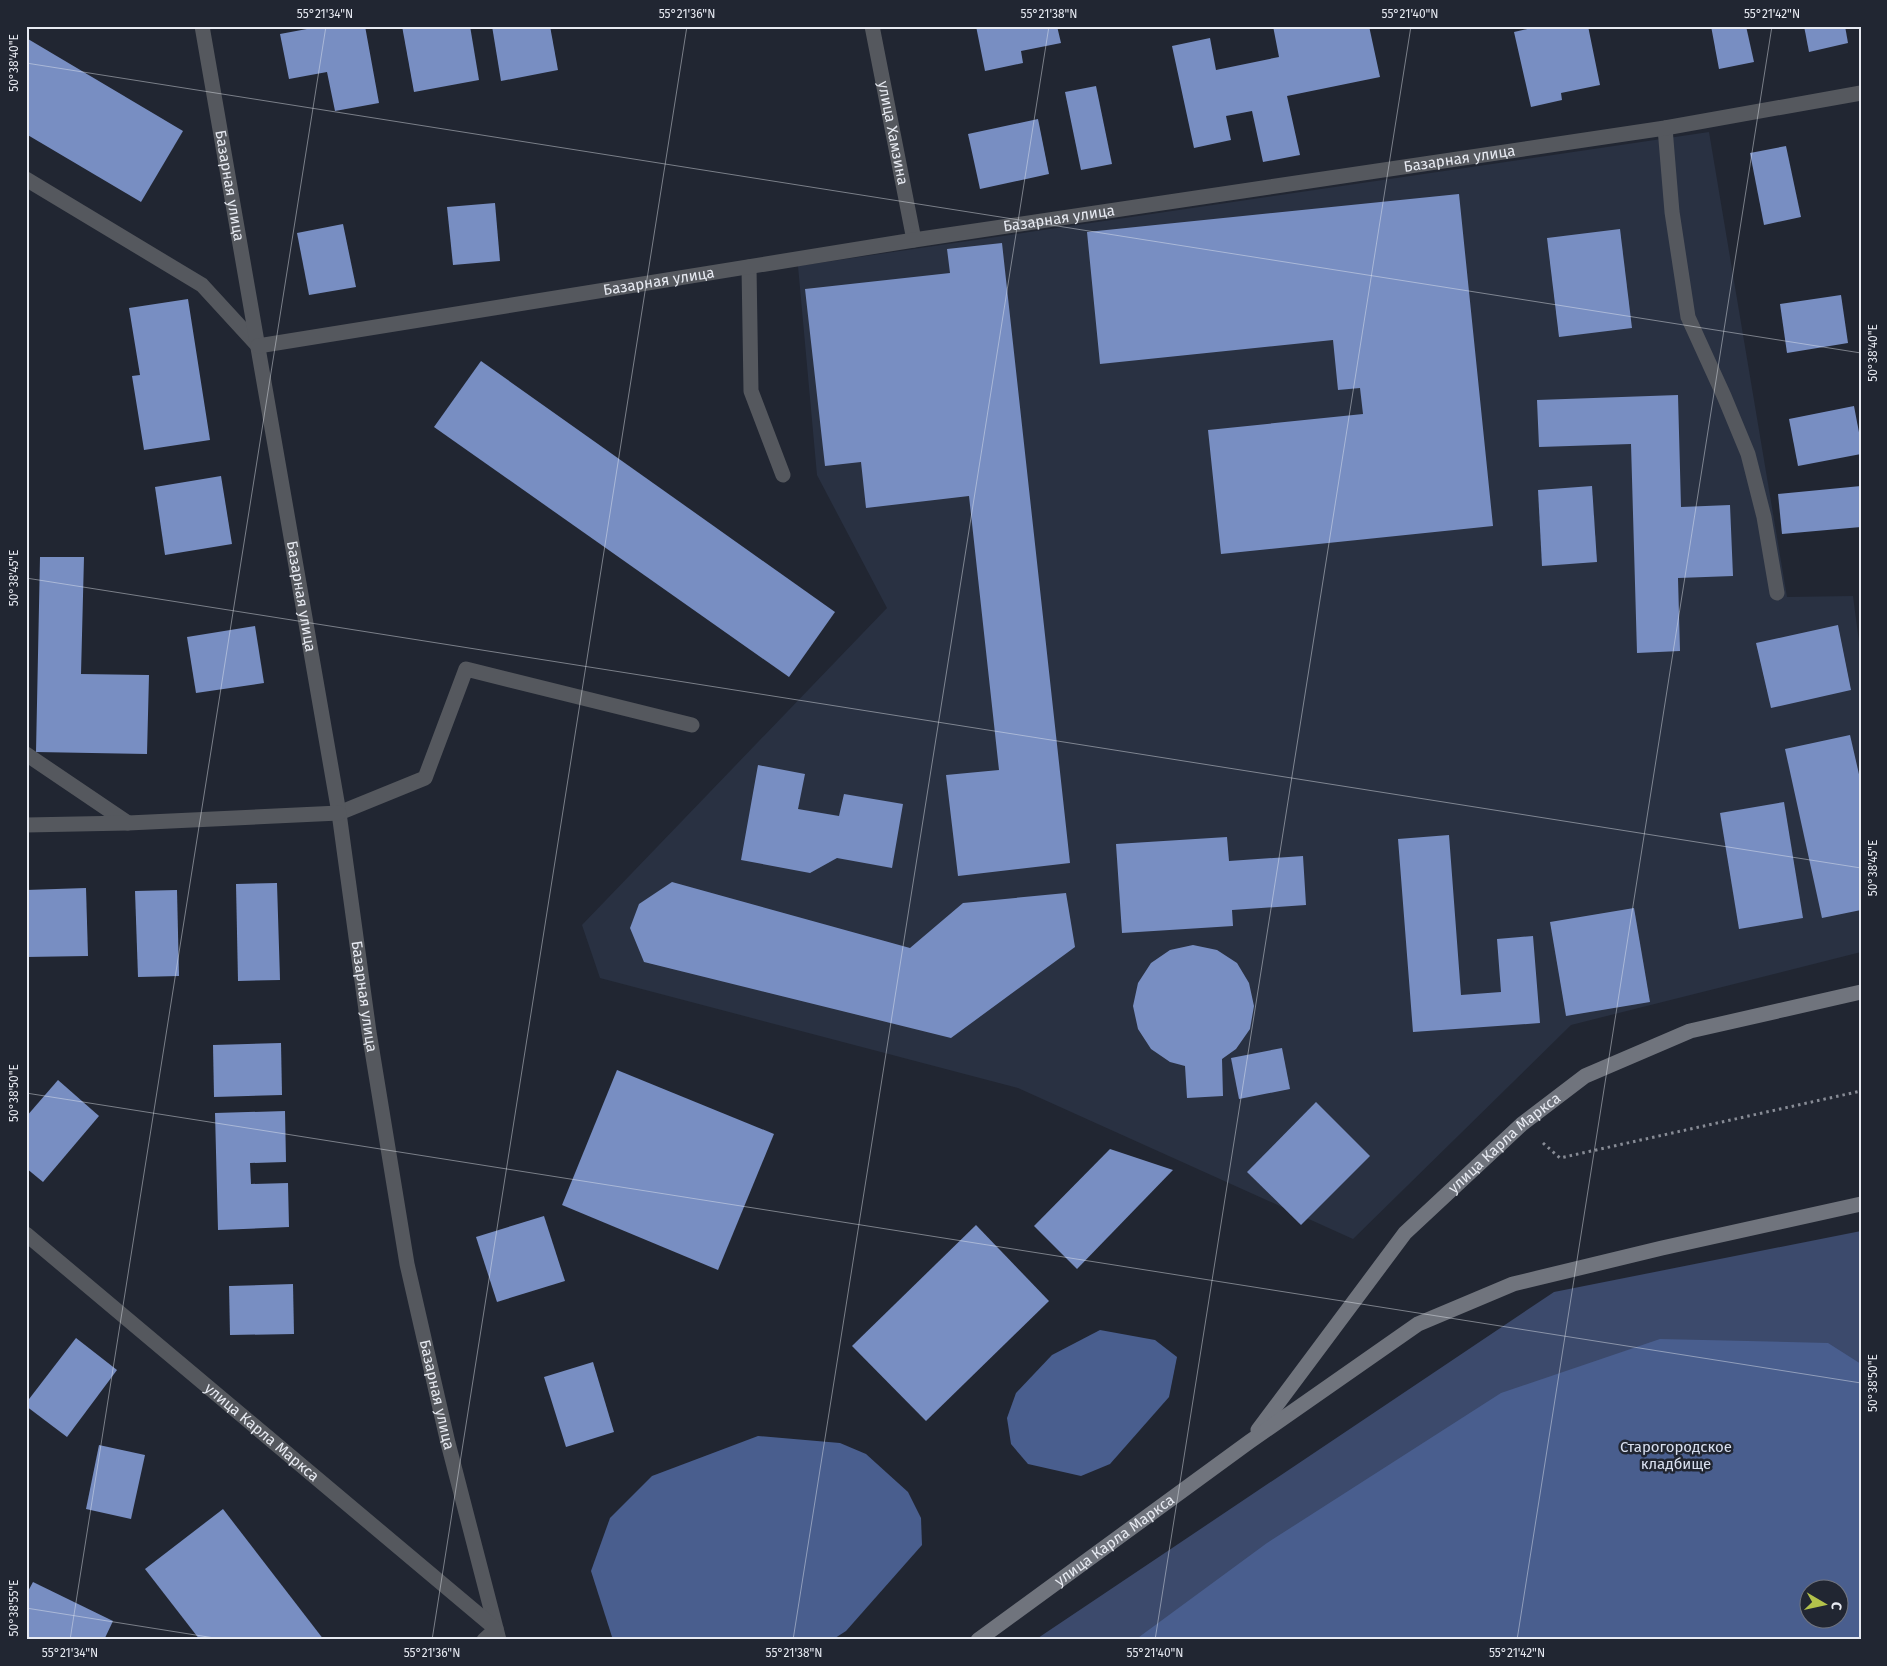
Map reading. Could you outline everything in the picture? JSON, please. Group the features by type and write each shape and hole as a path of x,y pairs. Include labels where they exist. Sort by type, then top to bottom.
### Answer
{"main road":[{"name":"улица Карла Маркса","path":"1250,1442 1405,1233 1522,1124 1585,1076 1690,1031 1861,992"},
{"name":"улица Карла Маркса","path":"978,1640 1250,1442 1418,1324 1513,1284 1662,1248 1861,1204"}],"street":[{"name":"Базарная улица","path":"202,26 339,813 370,1041 407,1264 448,1443 497,1634"},
{"name":"улица Хамзина","path":"872,26 914,240"},
{"name":"Базарная улица","path":"258,346 914,240 1665,128 1861,93"},
{"path":"1665,128 1672,212 1688,316 1748,454 1764,517 1777,593"},
{"path":"26,179 202,285 258,346"},
{"path":"749,267 751,391 783,475"},
{"path":"26,825 128,823 339,813 425,778 466,669 692,725"},
{"path":"26,754 128,823"},
{"name":"улица Карла Маркса","path":"26,1234 497,1634"},
{"path":"484,1640 497,1634"}],"path":[{"path":"1522,1124 1560,1158 1861,1091"}],"shaded area":[{"path":"1709,132 1787,597 1853,596 1861,657 1861,952 1571,1025 1353,1239 1018,1088 600,978 582,925 887,608 817,475 798,266"}],"green space":[{"name":"Старогородское кладбище","path":"1861,1231 1861,1640 1035,1640 1554,1292"},
{"path":"1100,1330 1155,1340 1177,1357 1169,1397 1110,1464 1081,1476 1028,1464 1011,1444 1007,1418 1016,1393 1052,1355"},
{"name":"Старогородское кладбище","path":"1660,1339 1828,1343 1861,1364 1861,1640 1135,1640 1267,1543 1501,1393"},
{"path":"758,1436 840,1443 866,1454 908,1492 921,1518 922,1545 846,1631 832,1640 613,1640 591,1571 610,1518 652,1476"}],"building":[{"path":"323,26 365,26 379,103 335,111 327,72 289,79 280,34"},
{"path":"402,26 470,26 479,80 414,92"},
{"path":"492,26 550,26 558,70 501,81"},
{"path":"976,26 1057,26 1061,43 1021,51 1023,63 985,71"},
{"path":"1273,26 1369,26 1380,77 1287,96 1300,155 1263,162 1252,111 1226,116 1231,140 1194,148 1172,46 1210,38 1216,70 1279,57"},
{"path":"1541,26 1588,26 1600,85 1561,93 1562,100 1531,107 1514,32"},
{"path":"1711,26 1746,26 1754,62 1719,69"},
{"path":"1804,26 1845,26 1848,43 1809,52"},
{"path":"28,39 183,131 141,202 26,134 26,43"},
{"path":"1096,86 1112,164 1081,170 1065,92"},
{"path":"1038,119 1049,174 980,189 968,134"},
{"path":"1786,146 1801,217 1764,225 1750,153"},
{"path":"1459,194 1493,526 1221,554 1208,430 1363,414 1360,388 1338,390 1333,340 1100,364 1087,232"},
{"path":"495,203 500,261 453,265 447,207"},
{"path":"343,224 356,287 309,295 297,233"},
{"path":"1620,229 1632,328 1559,337 1547,238"},
{"path":"1002,243 1070,863 958,876 946,775 999,770 969,496 866,508 861,462 825,466 805,289 950,273 947,249"},
{"path":"1841,295 1848,343 1787,353 1780,304"},
{"path":"188,299 210,440 144,450 132,376 140,375 129,308"},
{"path":"481,361 835,612 789,677 434,427"},
{"path":"1678,395 1681,507 1730,505 1733,576 1678,578 1680,651 1637,653 1631,444 1539,447 1537,400"},
{"path":"1854,406 1861,443 1861,454 1798,466 1789,419"},
{"path":"221,476 232,544 165,555 155,487"},
{"path":"1592,486 1597,562 1542,566 1538,490"},
{"path":"1861,486 1861,527 1782,534 1778,494"},
{"path":"40,557 84,557 81,674 149,675 147,754 36,752"},
{"path":"1838,625 1851,690 1771,708 1756,643"},
{"path":"255,626 264,683 196,693 187,637"},
{"path":"1850,735 1861,783 1861,910 1822,918 1785,749"},
{"path":"758,765 805,774 798,809 839,816 844,794 903,804 892,868 837,858 810,873 741,860"},
{"path":"1784,802 1803,918 1739,929 1720,813"},
{"path":"1449,835 1461,995 1501,992 1497,939 1533,936 1540,1023 1413,1032 1398,839"},
{"path":"1227,837 1229,861 1303,856 1306,905 1232,910 1233,926 1122,933 1116,844"},
{"path":"672,882 910,948 963,903 1066,893 1075,947 951,1038 644,962 630,928 639,904"},
{"path":"277,883 280,980 238,981 236,884"},
{"path":"86,888 88,956 26,957 26,890"},
{"path":"177,890 179,976 138,977 135,891"},
{"path":"1634,908 1650,1002 1566,1016 1550,922"},
{"path":"1193,945 1217,950 1237,963 1249,983 1254,1006 1250,1029 1236,1049 1222,1059 1223,1096 1187,1098 1185,1066 1170,1062 1151,1049 1138,1029 1133,1006 1138,983 1151,963 1170,950"},
{"path":"281,1043 282,1095 214,1097 213,1045"},
{"path":"1282,1048 1290,1089 1239,1099 1231,1058"},
{"path":"617,1070 774,1134 718,1270 562,1205"},
{"path":"58,1080 99,1116 43,1182 26,1168 26,1117"},
{"path":"1316,1102 1370,1156 1301,1225 1247,1172"},
{"path":"285,1111 286,1162 250,1163 251,1184 288,1183 289,1227 218,1230 215,1113"},
{"path":"1110,1149 1173,1170 1077,1269 1034,1226"},
{"path":"544,1216 565,1281 497,1302 476,1237"},
{"path":"976,1225 1049,1301 926,1421 852,1346"},
{"path":"293,1284 294,1334 230,1335 229,1286"},
{"path":"76,1338 117,1370 67,1437 26,1406 26,1403"},
{"path":"593,1362 614,1432 566,1447 544,1377"},
{"path":"99,1445 145,1455 131,1519 86,1509"},
{"path":"223,1509 324,1640 200,1640 145,1569"},
{"path":"33,1582 113,1621 104,1640 26,1640 26,1595"}]}
